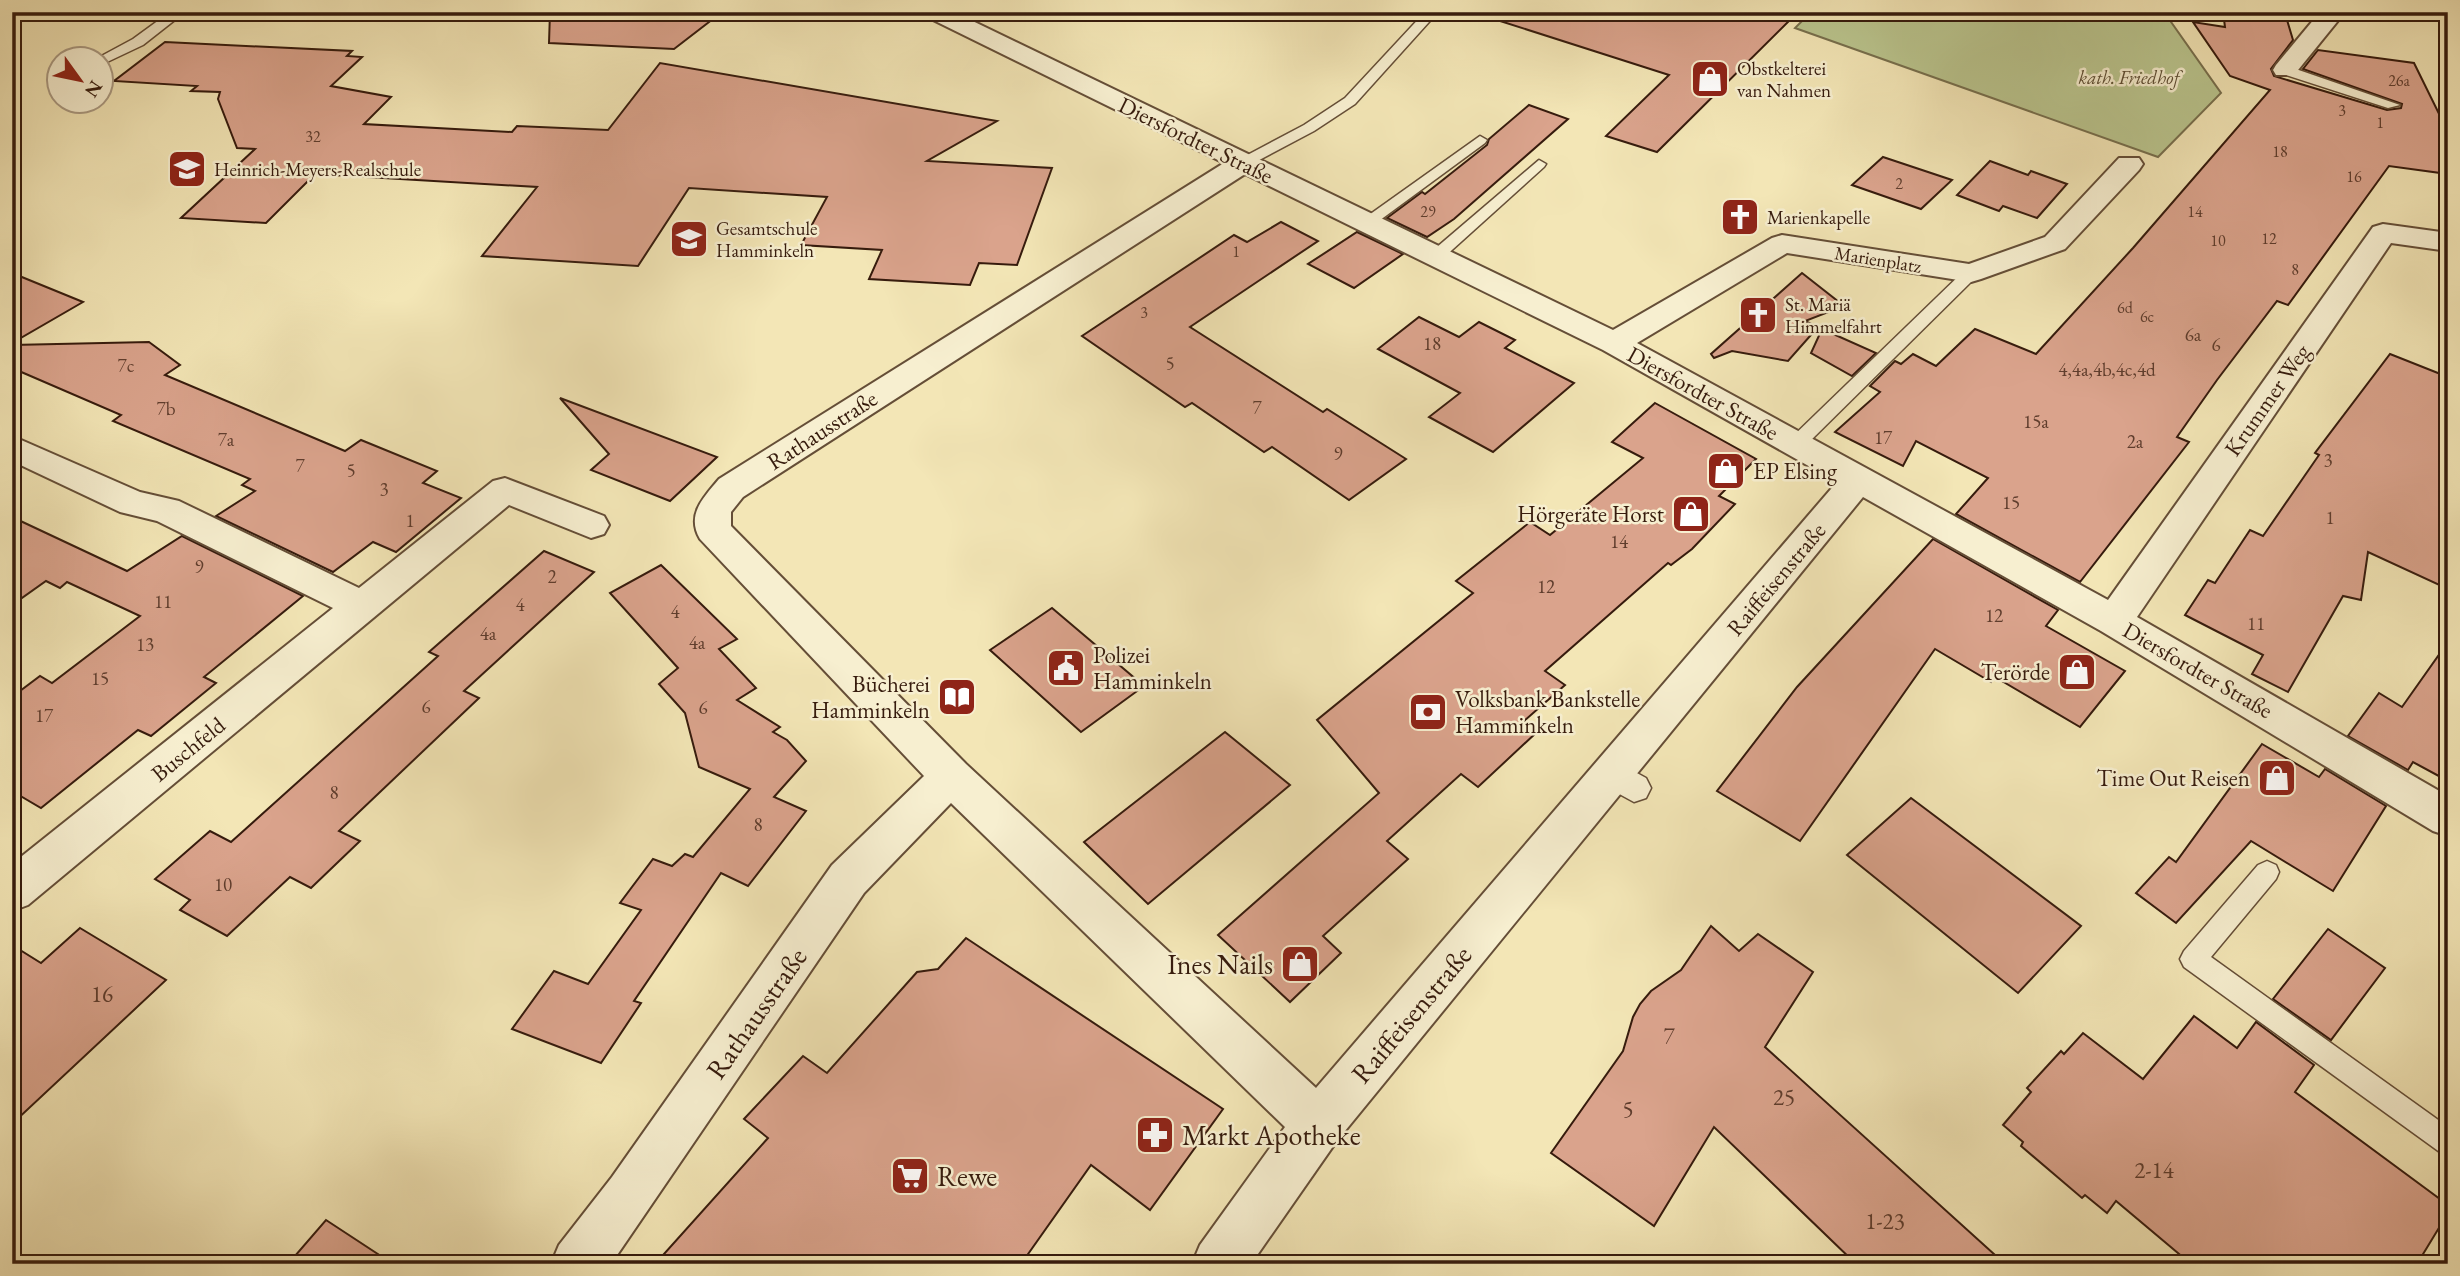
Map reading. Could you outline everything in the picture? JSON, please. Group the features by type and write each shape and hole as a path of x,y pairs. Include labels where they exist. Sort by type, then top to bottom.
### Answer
{"street":[{"name":"Diersfordter Straße","path":"935,12 1614,343 2114,621 2448,818"},
{"path":"2285,70 2333,12"},
{"name":"Rathausstraße","path":"1243,163 731,488 713,510 713,530 951,776 1318,1124"},
{"name":"Marienplatz","path":"1614,343 1782,244 1971,274 2056,243 2129,164"},
{"name":"Krummer Weg","path":"2114,621 2383,233 2448,242"},
{"path":"12,447 132,503 166,510 364,607"},
{"name":"Raiffeisenstraße","path":"1219,1264 1318,1124 1624,781 1857,480"},
{"name":"Buschfeld","path":"12,891 505,491 591,525"},
{"name":"Rathausstraße","path":"578,1264 630,1195 848,879 951,776"}],"lane":[{"path":"116,52 138,42 179,12"},
{"path":"1243,163 1350,101 1432,12"},
{"path":"2285,70 2393,104"},
{"path":"1367,223 1480,140"},
{"path":"1436,256 1539,164"},
{"path":"1795,445 1971,274"},
{"path":"2267,872 2193,959 2448,1144"}],"green space":[{"name":"kath. Friedhof","path":"1811,12 2164,12 2221,93 2158,157 1795,28"}],"building":[{"path":"550,12 722,12 674,49 549,43"},
{"path":"1498,12 1798,12 1657,152 1606,136 1669,75 1497,20"},
{"path":"2223,12 2287,20 2293,40 2271,69 2274,76 2387,110 2401,108 2402,104 2303,69 2318,50 2414,63 2448,132 2448,174 2389,166 2288,305 2277,301 2217,380 2177,437 2189,442 2080,582 1956,514 1988,478 1916,441 1903,466 1835,432 1880,392 1870,386 1895,361 1901,364 1913,354 1936,366 1975,329 2036,354 2133,248 2270,90 2230,76 2193,22 2225,27"},
{"path":"165,42 352,51 347,56 362,57 331,86 391,97 364,124 512,132 517,126 608,130 660,63 997,121 927,161 1052,168 1017,265 979,263 970,285 869,279 882,250 801,245 827,197 689,188 638,266 482,256 537,187 315,174 266,223 181,218 255,149 237,148 218,99 220,92 191,91 197,86 116,79"},
{"path":"1529,105 1568,119 1454,219 1427,237 1387,218 1422,192 1425,194 1487,145 1489,139"},
{"path":"1883,157 1952,180 1921,209 1852,185"},
{"path":"1990,161 2028,175 2031,171 2067,184 2037,218 2003,206 1999,211 1957,195"},
{"path":"1281,222 1318,241 1190,327 1323,412 1327,409 1406,459 1349,500 1272,447 1264,452 1192,403 1185,407 1082,336 1234,235 1247,242"},
{"path":"1357,232 1403,254 1354,288 1308,264"},
{"path":"12,273 83,302 12,343"},
{"path":"1802,273 1844,306 1805,321 1818,327 1788,361 1732,351 1714,358 1711,354"},
{"path":"1419,317 1459,337 1479,322 1515,340 1505,348 1574,383 1493,452 1429,417 1460,393 1378,349"},
{"path":"1822,329 1876,353 1852,376 1811,353"},
{"path":"149,342 180,365 165,375 345,451 361,440 437,471 423,483 461,498 396,552 373,542 333,572 216,516 255,491 242,485 250,479 113,421 121,415 12,368 12,345"},
{"path":"2390,354 2448,377 2448,589 2368,552 2361,600 2343,596 2288,692 2252,674 2263,655 2185,615 2208,580 2215,583 2250,530 2263,536 2319,455 2315,453"},
{"path":"560,398 717,457 670,501 591,470 609,454"},
{"path":"1655,403 1756,459 1719,496 1735,504 1692,549 1671,565 1668,563 1545,671 1565,685 1524,721 1538,731 1478,787 1461,774 1387,841 1408,859 1323,936 1341,953 1290,1002 1218,935 1379,793 1317,720 1473,593 1456,581 1530,522 1550,535 1643,458 1612,442"},
{"path":"12,517 127,571 182,536 303,596 204,677 216,683 151,736 138,730 41,808 12,791 12,697 40,676 52,683 140,616 67,582 60,588 46,581 12,605"},
{"path":"1933,539 2058,610 2046,626 2125,671 2080,727 1995,677 1991,682 1935,649 1800,841 1717,791 1797,687"},
{"path":"544,551 594,572 464,691 479,698 339,831 360,841 311,888 290,877 227,936 180,910 190,900 155,879 210,831 231,842 438,656 429,652"},
{"path":"661,565 737,639 719,649 756,688 737,700 780,727 773,732 787,740 806,761 774,797 806,811 748,886 721,873 634,1001 641,1003 601,1063 512,1029 554,971 588,984 641,910 620,903 653,859 672,866 685,854 693,857 750,789 699,767 685,713 659,684 678,668 610,593"},
{"name":"Polizei Hamminkeln","path":"1052,608 1144,686 1081,732 990,650"},
{"path":"2448,642 2448,781 2413,762 2408,770 2348,736 2379,693 2402,707"},
{"path":"1225,732 1290,785 1148,904 1084,842"},
{"path":"2262,744 2319,777 2325,769 2386,806 2333,891 2251,841 2176,923 2136,893 2169,857 2176,862"},
{"path":"1911,798 2081,926 2018,993 1847,855"},
{"path":"1711,926 1739,951 1758,934 1813,972 1765,1047 2005,1264 1856,1264 1714,1127 1654,1226 1551,1153 1623,1051 1633,1017 1640,1004 1651,991 1681,970"},
{"path":"80,928 166,980 12,1124 12,945 41,963"},
{"path":"2328,929 2385,968 2331,1040 2273,999"},
{"path":"966,938 1223,1109 1150,1210 1091,1165 1021,1264 655,1264 768,1138 744,1119 803,1056 827,1073 917,972 938,969"},
{"path":"2194,1016 2237,1048 2256,1022 2314,1065 2295,1092 2448,1205 2448,1213 2417,1264 2191,1264 2116,1201 2107,1213 2085,1195 2082,1198 2021,1146 2023,1142 2003,1125 2031,1092 2027,1088 2061,1051 2064,1054 2083,1033 2143,1079"},
{"path":"326,1220 393,1264 288,1264"}],"place":[{"name":"Obstkelterei van Nahmen","path":"1710,79"},
{"name":"Heinrich-Meyers-Realschule","path":"187,169"},
{"name":"Marienkapelle","path":"1740,217"},
{"name":"Gesamtschule Hamminkeln","path":"689,239"},
{"name":"St. Mariä Himmelfahrt","path":"1758,315"},
{"name":"EP Elsing","path":"1726,471"},
{"name":"Hörgeräte Horst","path":"1691,514"},
{"name":"Polizei Hamminkeln","path":"1066,668"},
{"name":"Terörde","path":"2077,672"},
{"name":"Bücherei Hamminkeln","path":"957,697"},
{"name":"Volksbank Bankstelle Hamminkeln","path":"1428,712"},
{"name":"Time Out Reisen","path":"2277,778"},
{"name":"Ines Nails","path":"1300,964"},
{"name":"Markt Apotheke","path":"1155,1135"},
{"name":"Rewe","path":"910,1176"}]}
